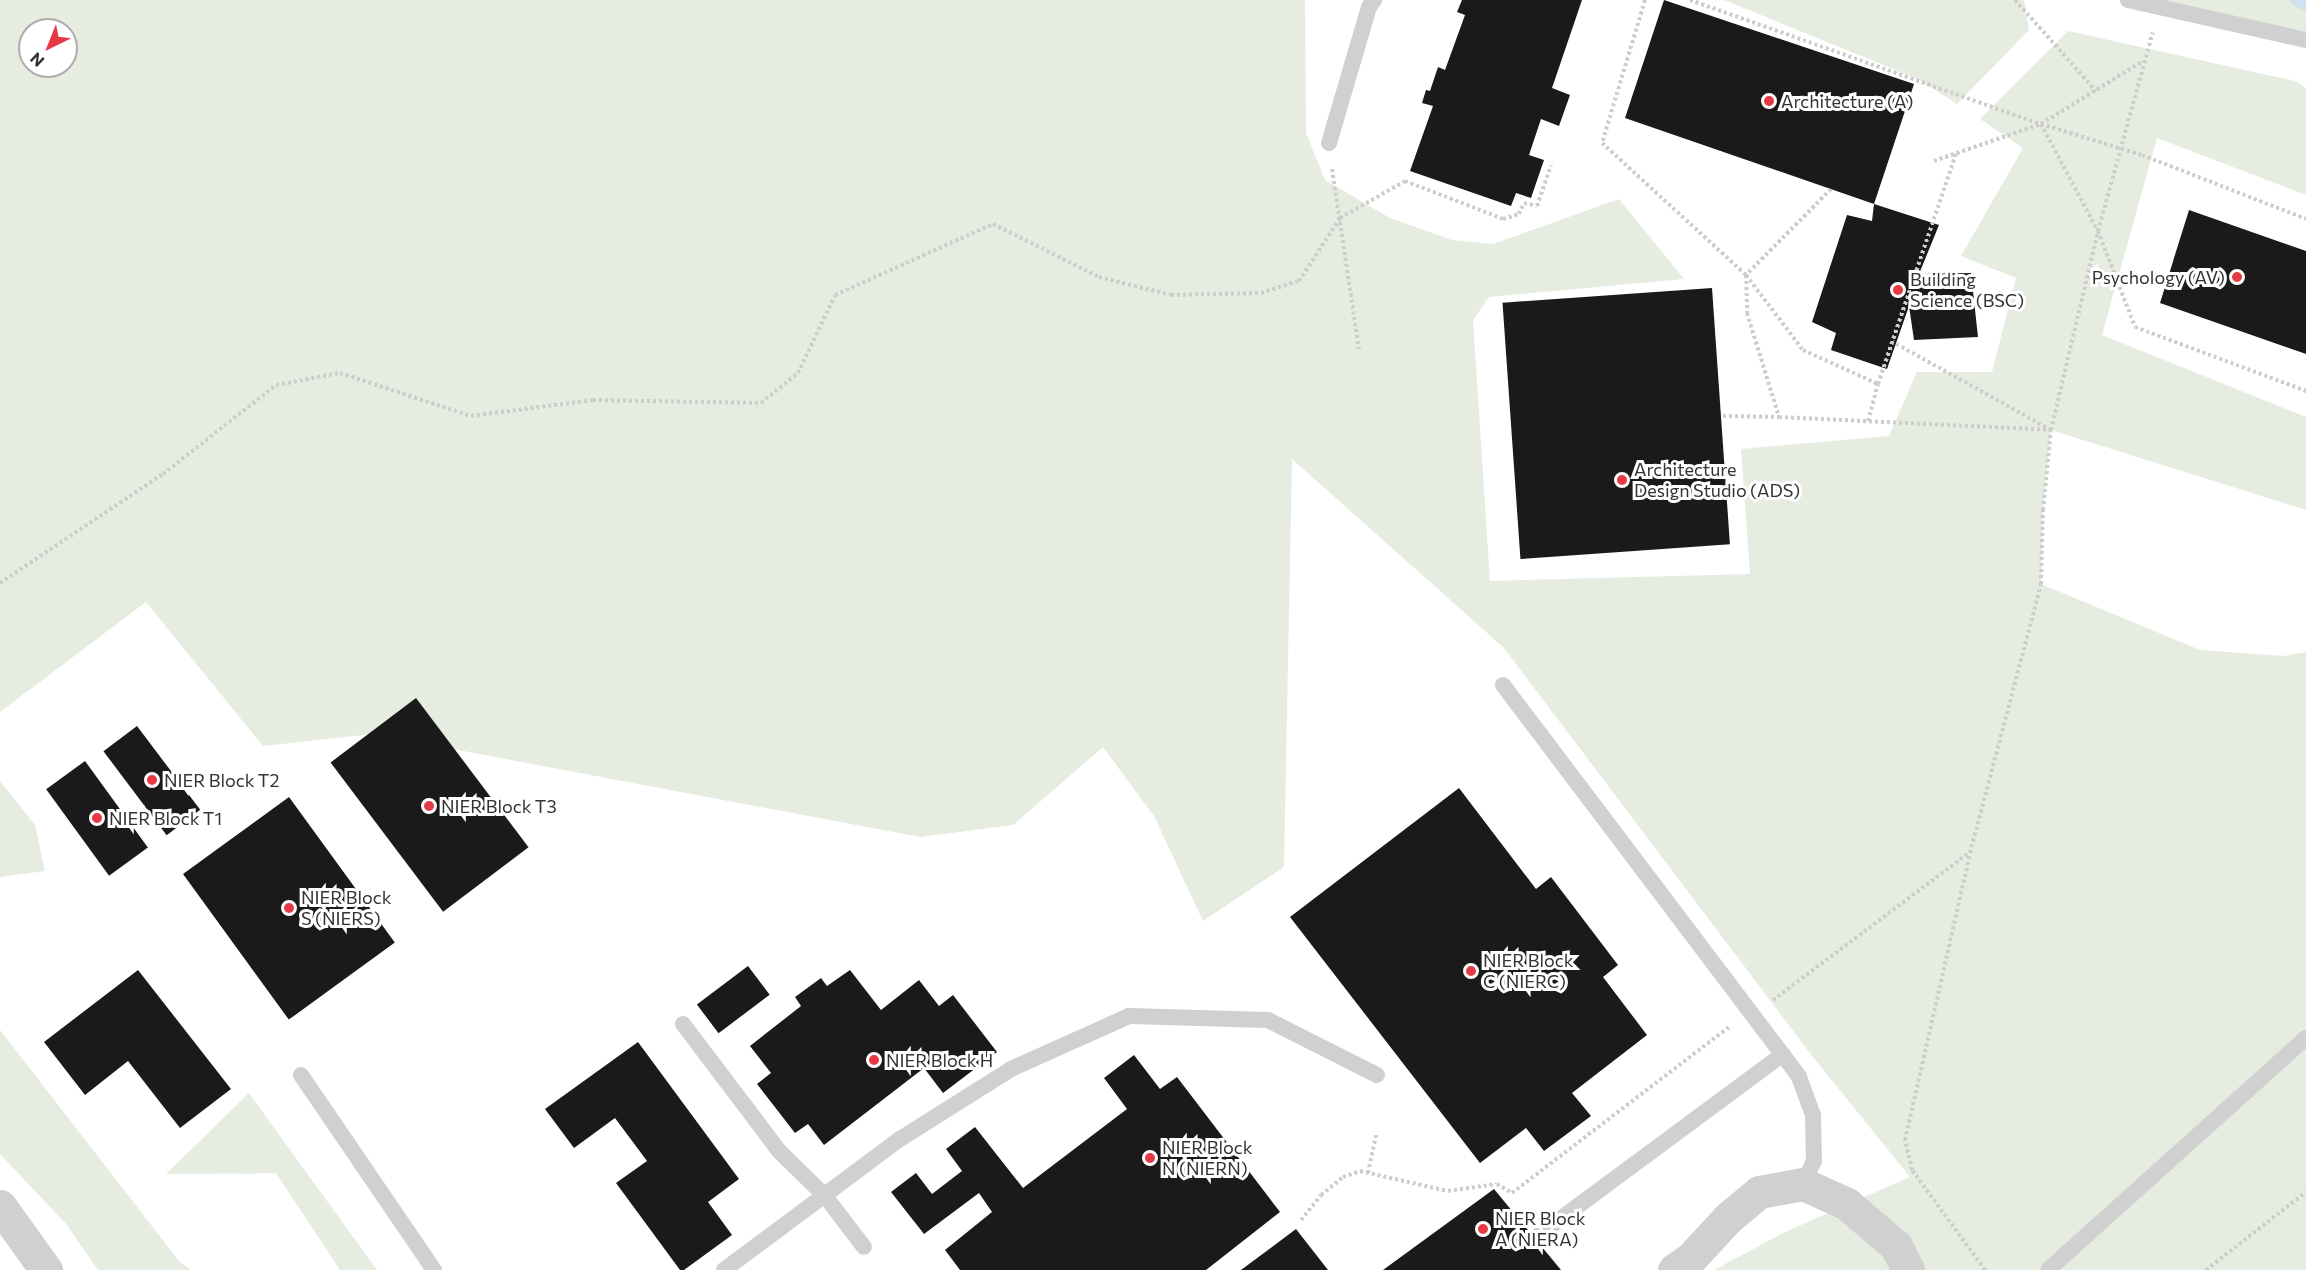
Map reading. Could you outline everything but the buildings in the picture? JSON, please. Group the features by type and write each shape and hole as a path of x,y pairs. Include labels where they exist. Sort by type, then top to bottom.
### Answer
{"street":[{"path":"1674,1270 1690,1259 1728,1218 1760,1192 1803,1184 1847,1204 1896,1246 1908,1270"},
{"path":"0,1206 46,1270"}],"lane":[{"path":"1329,143 1369,7 1374,0"},
{"path":"2128,0 2306,39"},
{"path":"1503,685 1799,1077 1813,1115 1814,1161 1803,1184"},
{"path":"724,1270 900,1139 1011,1069 1130,1016 1268,1020 1377,1075"},
{"path":"683,1024 779,1151 825,1196 864,1247"},
{"path":"2048,1270 2306,1038"},
{"path":"1540,1234 1783,1054"},
{"path":"301,1075 434,1270"}],"path":[{"path":"1645,0 1602,143 1746,275 1803,350 1878,384"},
{"path":"1690,0 2041,124 2142,155 2306,219"},
{"path":"2015,0 2096,91"},
{"path":"1934,161 2041,124 2144,61 2098,231 2051,430 2043,510 2041,584 1970,853 1905,1140 1912,1170 1985,1270"},
{"path":"2041,124 2098,231 2135,327 2306,391"},
{"path":"1329,143 1359,349"},
{"path":"1868,421 1878,384 1956,154"},
{"path":"0,583 163,474 276,385 340,374 471,416 593,400 761,403 798,373 835,295 993,224 1099,277 1171,295 1261,293 1299,281 1340,218 1405,181 1503,219 1519,214 1524,203 1537,206 1551,165"},
{"path":"1779,417 1747,313 1746,275 1831,189"},
{"path":"1893,342 2051,430"},
{"path":"1723,416 2051,430"},
{"path":"1768,1004 1970,853"},
{"path":"1301,1220 1322,1195 1343,1177 1360,1171 1448,1191 1497,1184 1512,1192 1730,1027"},
{"path":"1368,1173 1376,1135"},
{"path":"2206,1270 2306,1192"}],"shaded area":[{"path":"0,0 1305,0 1306,133 1325,180 1390,218 1452,240 1493,244 1619,199 1684,279 1489,297 1473,320 1490,581 1750,574 1741,449 1889,436 1917,372 1992,372 2016,278 1961,256 2023,148 1980,119 2068,31 2295,81 2306,88 2306,195 2157,138 2102,335 2306,417 2306,510 2051,430 2043,510 2041,584 2200,650 2283,656 2306,652 2306,1270 1714,1270 1785,1232 1910,1177 1809,1052 1504,648 1292,459 1284,867 1203,921 1154,816 1103,747 1013,825 920,837 373,734 263,746 146,602 0,712"},
{"path":"1724,0 2024,0 2029,30 1957,104 1918,79"},
{"path":"2128,0 2306,0 2306,40"},
{"path":"0,781 35,825 45,871 0,877"},
{"path":"0,1030 179,1261 191,1270 98,1270 66,1224 0,1154"},
{"path":"249,1093 377,1270 340,1270 276,1173 166,1174"}],"waterway":[{"path":"2296,0 2306,5"}],"place":[{"name":"Architecture (A)","path":"1769,101"},
{"name":"Psychology (AV)","path":"2237,277"},
{"name":"Building Science (BSC)","path":"1898,290"},
{"name":"Architecture Design Studio (ADS)","path":"1622,480"},
{"name":"NIER Block T2","path":"152,780"},
{"name":"NIER Block T3","path":"429,806"},
{"name":"NIER Block T1","path":"97,818"},
{"name":"NIER Block S (NIERS)","path":"289,908"},
{"name":"NIER Block C (NIERC)","path":"1471,971"},
{"name":"NIER Block H","path":"874,1060"},
{"name":"NIER Block N (NIERN)","path":"1150,1158"},
{"name":"NIER Block A (NIERA)","path":"1483,1229"}]}
